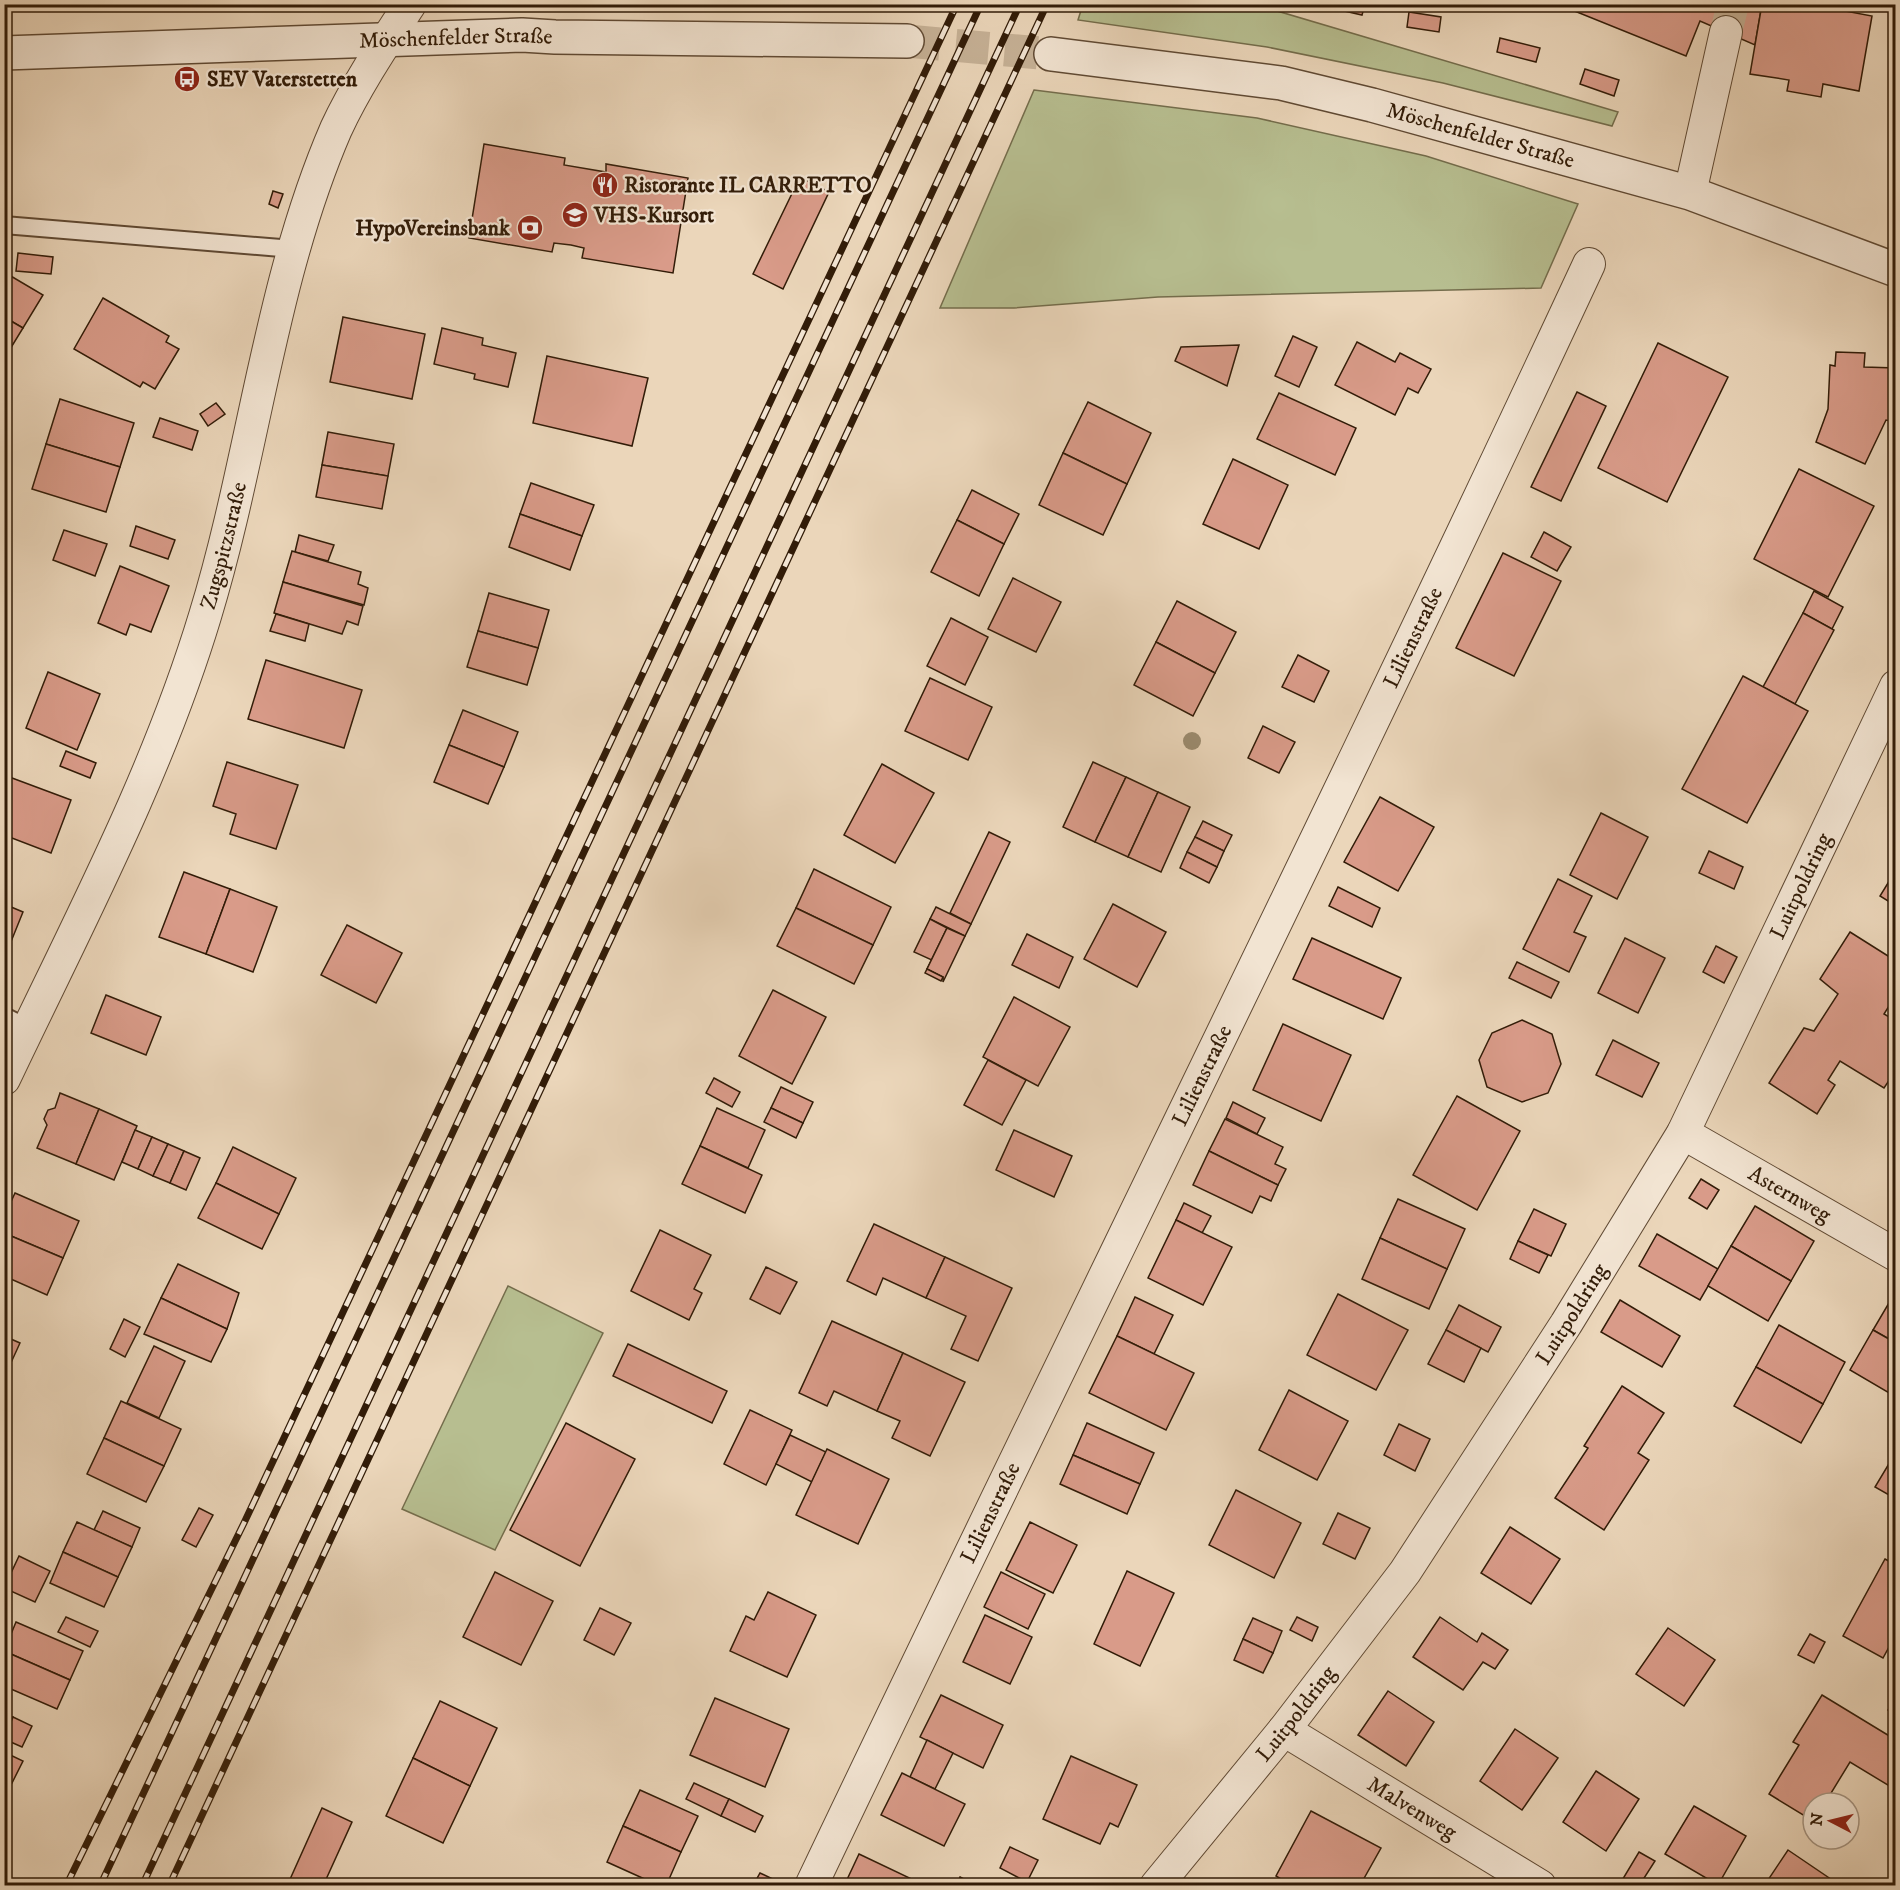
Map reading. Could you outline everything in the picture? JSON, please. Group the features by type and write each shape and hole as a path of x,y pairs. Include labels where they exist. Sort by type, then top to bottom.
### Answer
{"street":[{"name":"Zugspitzstraße","path":"4,1079 17,1023 133,810 173,710 205,617 236,501 293,249 336,131 388,38 410,4"},
{"path":"1690,193 1726,32"},
{"name":"Möschenfelder Straße","path":"4,53 522,35 555,38 907,41"},
{"name":"Möschenfelder Straße","path":"1051,54 1281,83 1484,133 1690,193 1896,270"},
{"name":"Lilienstraße","path":"811,1886 1101,1280 1317,837 1589,264"},
{"name":"Luitpoldring","path":"1156,1886 1284,1730 1405,1572 1566,1324 1683,1132 1896,686"},
{"name":"Asternweg","path":"1683,1132 1896,1255"},
{"name":"Malvenweg","path":"1284,1730 1540,1886"}],"lane":[{"path":"4,225 293,249"}],"green space":[{"path":"1083,4 1257,5 1618,112 1612,126 1443,83 1267,47 1078,20"},
{"path":"1034,90 1257,118 1426,156 1578,204 1541,288 1158,297 1014,308 940,308"},
{"path":"508,1286 603,1333 495,1550 402,1509"}],"building":[{"path":"1346,4 1365,4 1362,15 1344,11"},
{"path":"1551,4 1573,4 1572,10"},
{"path":"1573,4 1762,4 1755,45 1700,21 1686,56 1572,10"},
{"path":"1762,4 1808,4 1872,16 1859,91 1823,84 1821,97 1787,91 1789,80 1750,74"},
{"path":"1409,12 1441,17 1439,32 1407,27"},
{"path":"1500,38 1540,48 1536,62 1497,52"},
{"path":"1585,69 1619,80 1614,96 1580,84"},
{"path":"1896,125 1896,149 1891,148"},
{"path":"484,144 565,158 564,165 606,172 606,164 688,178 673,273 582,258 584,248 571,245 554,243 552,252 469,238"},
{"path":"800,177 829,192 783,289 753,274"},
{"path":"273,191 283,194 278,208 269,204"},
{"path":"18,253 53,257 51,274 16,271"},
{"path":"4,272 43,295 23,328 4,317"},
{"path":"103,298 169,336 166,342 179,349 155,389 143,382 140,387 74,349"},
{"path":"4,317 23,328 4,359"},
{"path":"343,317 425,334 412,399 330,382"},
{"path":"442,328 483,338 482,345 516,353 508,387 474,379 475,374 434,364"},
{"path":"1293,336 1317,347 1299,387 1275,376"},
{"path":"1357,342 1395,362 1400,353 1431,369 1418,393 1408,388 1395,415 1335,385"},
{"path":"1658,343 1728,377 1667,502 1598,468"},
{"path":"1239,345 1227,386 1175,361 1181,347"},
{"path":"1836,352 1865,353 1864,367 1896,368 1896,422 1886,420 1865,464 1816,442 1828,409 1830,365 1835,366"},
{"path":"547,356 648,378 632,446 533,423"},
{"path":"1577,392 1606,406 1561,501 1531,487"},
{"path":"1279,393 1356,428 1335,475 1257,439"},
{"path":"60,399 134,423 120,467 46,444"},
{"path":"1088,402 1151,433 1127,484 1063,453"},
{"path":"216,403 225,414 208,426 200,414"},
{"path":"160,418 198,431 192,450 153,437"},
{"path":"328,432 394,444 388,476 322,465"},
{"path":"46,444 120,467 106,512 32,489"},
{"path":"1063,453 1127,484 1103,535 1039,505"},
{"path":"1233,459 1288,485 1259,549 1203,524"},
{"path":"322,465 388,476 382,509 316,497"},
{"path":"1799,469 1874,506 1828,597 1754,559"},
{"path":"531,483 594,505 582,536 520,514"},
{"path":"972,490 1019,514 1004,544 957,520"},
{"path":"520,514 582,536 570,570 509,547"},
{"path":"957,520 1004,544 979,596 931,572"},
{"path":"136,526 175,540 168,559 130,546"},
{"path":"64,530 107,544 95,576 53,560"},
{"path":"1544,532 1571,547 1557,571 1531,557"},
{"path":"299,535 334,545 328,561 295,552"},
{"path":"292,551 361,572 358,584 368,588 364,605 283,582"},
{"path":"1503,553 1561,581 1514,676 1456,648"},
{"path":"120,566 169,586 151,632 130,624 126,635 98,623"},
{"path":"1013,578 1061,602 1036,652 988,629"},
{"path":"283,582 363,606 358,625 347,621 342,634 274,613"},
{"path":"1814,591 1843,607 1832,629 1803,613"},
{"path":"489,593 549,610 538,648 478,631"},
{"path":"1177,601 1236,632 1215,673 1156,642"},
{"path":"1803,613 1834,630 1795,704 1763,687"},
{"path":"276,614 309,624 305,641 270,631"},
{"path":"951,618 988,637 965,685 927,666"},
{"path":"478,631 538,648 527,685 467,667"},
{"path":"1156,642 1215,673 1193,716 1134,685"},
{"path":"1298,655 1329,671 1314,702 1282,687"},
{"path":"266,660 362,690 344,748 248,719"},
{"path":"48,672 100,694 77,750 26,728"},
{"path":"1743,676 1808,711 1747,823 1682,789"},
{"path":"930,678 992,707 968,760 905,731"},
{"path":"463,710 518,732 504,767 449,745"},
{"path":"1263,726 1295,742 1279,773 1248,758"},
{"path":"449,745 504,767 488,804 434,782"},
{"path":"66,751 96,763 90,778 60,766"},
{"path":"227,762 298,785 276,849 230,834 236,814 213,806"},
{"path":"1093,762 1126,777 1095,842 1063,827"},
{"path":"882,764 934,793 895,863 844,835"},
{"path":"4,775 71,800 51,853 4,835"},
{"path":"1126,777 1158,792 1128,857 1095,842"},
{"path":"1158,792 1190,807 1161,872 1128,857"},
{"path":"1380,797 1434,827 1398,891 1344,862"},
{"path":"1601,813 1648,837 1617,899 1570,875"},
{"path":"1203,821 1232,835 1224,851 1195,837"},
{"path":"989,832 1010,842 971,924 950,913"},
{"path":"1195,837 1224,851 1217,867 1187,852"},
{"path":"1709,851 1743,867 1734,889 1699,873"},
{"path":"1187,852 1217,867 1209,883 1180,868"},
{"path":"814,869 891,907 873,945 796,908"},
{"path":"1896,870 1896,906 1880,896"},
{"path":"184,872 230,889 206,954 159,937"},
{"path":"1558,879 1592,896 1574,932 1586,937 1569,972 1523,949"},
{"path":"1338,887 1380,908 1372,927 1329,906"},
{"path":"230,889 277,907 253,972 206,954"},
{"path":"4,904 23,912 6,954 4,953"},
{"path":"1113,904 1166,932 1137,987 1084,959"},
{"path":"936,907 971,924 965,936 930,919"},
{"path":"796,908 873,945 854,984 777,946"},
{"path":"930,919 947,928 931,960 914,952"},
{"path":"347,925 402,953 376,1003 321,975"},
{"path":"947,928 965,936 943,982 943,977 927,969"},
{"path":"1850,932 1896,961 1896,995 1884,1014 1896,1021 1896,1070 1884,1088 1840,1061 1828,1080 1835,1085 1817,1114 1769,1083 1804,1028 1814,1031 1838,994 1820,979"},
{"path":"1027,934 1073,957 1059,988 1012,965"},
{"path":"1312,938 1401,978 1383,1019 1293,979"},
{"path":"1625,938 1665,958 1638,1013 1598,993"},
{"path":"1716,946 1737,957 1724,983 1703,972"},
{"path":"1517,962 1559,982 1551,998 1509,978"},
{"path":"927,969 943,977 941,981 925,973"},
{"path":"773,990 826,1017 792,1084 739,1056"},
{"path":"106,995 161,1017 146,1055 91,1033"},
{"path":"1014,997 1070,1027 1038,1086 983,1057"},
{"path":"1522,1020 1552,1034 1561,1064 1548,1093 1522,1102 1487,1087 1479,1060 1492,1033"},
{"path":"1283,1024 1351,1055 1321,1121 1253,1090"},
{"path":"1613,1040 1659,1063 1642,1097 1596,1075"},
{"path":"988,1060 1026,1080 1002,1125 964,1105"},
{"path":"714,1078 740,1092 732,1107 706,1093"},
{"path":"781,1087 813,1102 803,1123 771,1108"},
{"path":"60,1093 99,1109 76,1164 37,1148 47,1125 44,1119 48,1110 55,1108"},
{"path":"1457,1096 1520,1131 1477,1210 1413,1175"},
{"path":"1233,1102 1265,1118 1257,1134 1226,1118"},
{"path":"717,1108 765,1130 748,1168 700,1146"},
{"path":"771,1108 803,1123 796,1138 764,1122"},
{"path":"99,1109 137,1126 114,1180 76,1164"},
{"path":"1225,1119 1283,1147 1275,1164 1286,1169 1278,1185 1209,1151"},
{"path":"135,1130 152,1137 138,1169 122,1162"},
{"path":"1014,1130 1072,1156 1054,1197 996,1170"},
{"path":"152,1137 168,1144 153,1176 138,1169"},
{"path":"168,1144 184,1151 170,1183 153,1176"},
{"path":"700,1146 762,1175 745,1213 682,1184"},
{"path":"233,1147 296,1178 279,1214 216,1183"},
{"path":"184,1151 200,1158 186,1190 170,1183"},
{"path":"1209,1151 1278,1185 1271,1201 1260,1196 1252,1213 1193,1185"},
{"path":"1701,1179 1719,1190 1707,1209 1689,1198"},
{"path":"216,1183 279,1214 262,1249 198,1218"},
{"path":"15,1193 79,1221 63,1258 4,1233 4,1217"},
{"path":"1398,1199 1465,1229 1447,1269 1380,1238"},
{"path":"1184,1203 1211,1216 1202,1233 1176,1220"},
{"path":"1755,1206 1814,1241 1791,1281 1731,1246"},
{"path":"1534,1209 1566,1224 1551,1256 1518,1241"},
{"path":"1176,1220 1232,1247 1203,1305 1148,1278"},
{"path":"874,1224 945,1257 926,1298 883,1278 876,1295 847,1281"},
{"path":"660,1230 711,1255 694,1289 702,1293 689,1320 631,1291"},
{"path":"4,1233 63,1258 47,1295 4,1276"},
{"path":"1657,1234 1718,1269 1700,1300 1639,1266"},
{"path":"1380,1238 1447,1269 1429,1309 1362,1279"},
{"path":"1518,1241 1548,1255 1539,1273 1510,1259"},
{"path":"1731,1246 1791,1281 1768,1321 1708,1286"},
{"path":"945,1257 1012,1288 978,1361 951,1349 966,1316 926,1298"},
{"path":"178,1264 239,1293 227,1329 161,1298"},
{"path":"766,1267 797,1282 780,1314 750,1299"},
{"path":"1896,1291 1896,1343 1873,1330"},
{"path":"1338,1294 1408,1330 1376,1390 1307,1355"},
{"path":"1135,1297 1173,1315 1154,1354 1117,1336"},
{"path":"161,1298 227,1329 211,1362 144,1334"},
{"path":"1620,1300 1680,1336 1662,1367 1601,1332"},
{"path":"1459,1305 1501,1327 1488,1352 1446,1330"},
{"path":"124,1319 140,1327 125,1357 110,1349"},
{"path":"832,1321 903,1353 877,1411 834,1391 827,1406 799,1393"},
{"path":"1779,1325 1845,1362 1823,1404 1756,1367"},
{"path":"1446,1330 1481,1348 1464,1382 1428,1364"},
{"path":"1873,1330 1896,1343 1896,1397 1850,1370"},
{"path":"4,1336 20,1343 4,1378"},
{"path":"1117,1336 1194,1373 1166,1430 1089,1393"},
{"path":"628,1344 727,1391 712,1423 613,1376"},
{"path":"154,1346 185,1361 159,1418 127,1403"},
{"path":"903,1353 965,1382 930,1456 892,1438 900,1421 877,1411"},
{"path":"1756,1367 1823,1404 1801,1443 1734,1406"},
{"path":"1622,1386 1664,1413 1638,1453 1649,1460 1604,1530 1555,1498 1588,1448 1584,1446"},
{"path":"1289,1390 1348,1421 1317,1480 1259,1450"},
{"path":"121,1401 181,1429 164,1466 104,1438"},
{"path":"750,1410 792,1430 766,1485 724,1464"},
{"path":"566,1423 635,1459 580,1566 510,1530"},
{"path":"1087,1423 1154,1453 1140,1484 1073,1455"},
{"path":"1399,1424 1430,1439 1415,1471 1384,1455"},
{"path":"790,1435 826,1452 812,1482 776,1464"},
{"path":"104,1438 164,1466 146,1502 87,1474"},
{"path":"827,1449 889,1479 858,1544 796,1515"},
{"path":"1896,1452 1896,1499 1875,1487"},
{"path":"1073,1455 1140,1484 1127,1514 1060,1484"},
{"path":"1236,1490 1301,1523 1274,1578 1209,1545"},
{"path":"199,1508 213,1515 196,1547 182,1540"},
{"path":"103,1511 140,1528 132,1547 94,1530"},
{"path":"1338,1513 1370,1528 1355,1559 1323,1544"},
{"path":"77,1522 132,1547 118,1577 63,1552"},
{"path":"1030,1522 1077,1545 1053,1593 1006,1570"},
{"path":"1510,1527 1560,1559 1531,1604 1481,1573"},
{"path":"63,1552 118,1577 104,1607 50,1583"},
{"path":"19,1556 50,1571 35,1602 4,1588"},
{"path":"1885,1559 1896,1565 1896,1634 1883,1658 1843,1636"},
{"path":"1127,1571 1174,1593 1140,1666 1094,1644"},
{"path":"495,1572 553,1601 521,1665 463,1637"},
{"path":"1001,1572 1045,1594 1028,1629 984,1607"},
{"path":"768,1592 816,1615 787,1677 730,1651 746,1616 754,1620"},
{"path":"600,1608 631,1623 614,1655 584,1640"},
{"path":"985,1615 1032,1637 1010,1684 963,1662"},
{"path":"66,1617 98,1631 90,1647 58,1632"},
{"path":"1297,1617 1318,1627 1312,1641 1290,1630"},
{"path":"1440,1617 1477,1642 1482,1633 1508,1650 1495,1669 1483,1662 1463,1690 1413,1657"},
{"path":"1253,1618 1282,1631 1273,1653 1243,1639"},
{"path":"16,1622 83,1651 70,1680 4,1651"},
{"path":"1668,1628 1715,1660 1684,1706 1636,1674"},
{"path":"1810,1634 1825,1642 1814,1663 1798,1655"},
{"path":"1243,1639 1273,1653 1263,1673 1234,1660"},
{"path":"4,1651 70,1680 57,1709 4,1686"},
{"path":"1388,1691 1434,1722 1406,1766 1358,1735"},
{"path":"941,1695 1003,1725 983,1768 920,1737"},
{"path":"1822,1695 1896,1740 1896,1790 1850,1762 1832,1791 1801,1791 1801,1814 1769,1794 1799,1745 1793,1742"},
{"path":"715,1698 789,1729 765,1787 690,1755"},
{"path":"1896,1698 1896,1715 1888,1710"},
{"path":"440,1701 497,1728 470,1786 413,1758"},
{"path":"4,1713 13,1717 4,1735"},
{"path":"13,1717 32,1726 22,1747 4,1739"},
{"path":"1515,1729 1558,1758 1522,1810 1480,1781"},
{"path":"927,1740 953,1753 935,1789 910,1777"},
{"path":"4,1752 23,1761 4,1799"},
{"path":"1071,1756 1137,1785 1118,1827 1110,1823 1100,1844 1043,1819"},
{"path":"413,1758 470,1786 443,1843 386,1816"},
{"path":"1596,1771 1639,1799 1606,1851 1563,1822"},
{"path":"902,1773 965,1804 944,1846 881,1815"},
{"path":"694,1783 729,1799 721,1816 686,1799"},
{"path":"640,1790 698,1816 681,1852 623,1826"},
{"path":"729,1799 763,1816 755,1832 721,1816"},
{"path":"1694,1806 1746,1836 1718,1885 1665,1854"},
{"path":"322,1808 352,1822 323,1886 287,1886"},
{"path":"1311,1811 1381,1848 1362,1882 1368,1886 1277,1886 1281,1879 1276,1876"},
{"path":"623,1826 681,1852 666,1886 660,1886 607,1862"},
{"path":"1010,1847 1038,1860 1027,1882 1000,1868"},
{"path":"1788,1850 1841,1886 1764,1886"},
{"path":"1639,1852 1655,1861 1639,1886 1627,1886 1621,1882"},
{"path":"859,1854 918,1882 916,1886 844,1886"},
{"path":"760,1873 775,1880 772,1886 755,1882"},
{"path":"960,1877 977,1886 956,1886"}],"tunnel":[{"path":"1726,32 1733,4"},
{"path":"907,41 1051,54"}],"railway":[{"path":"66,1886 244,1523 957,4"},
{"path":"100,1886 981,4"},
{"path":"142,1886 1020,4"},
{"path":"169,1886 1047,4"}],"place":[{"name":"SEV Vaterstetten","path":"187,79"},
{"name":"Ristorante IL CARRETTO","path":"605,185"},
{"name":"VHS-Kursort","path":"575,215"},
{"name":"HypoVereinsbank","path":"530,228"}]}
